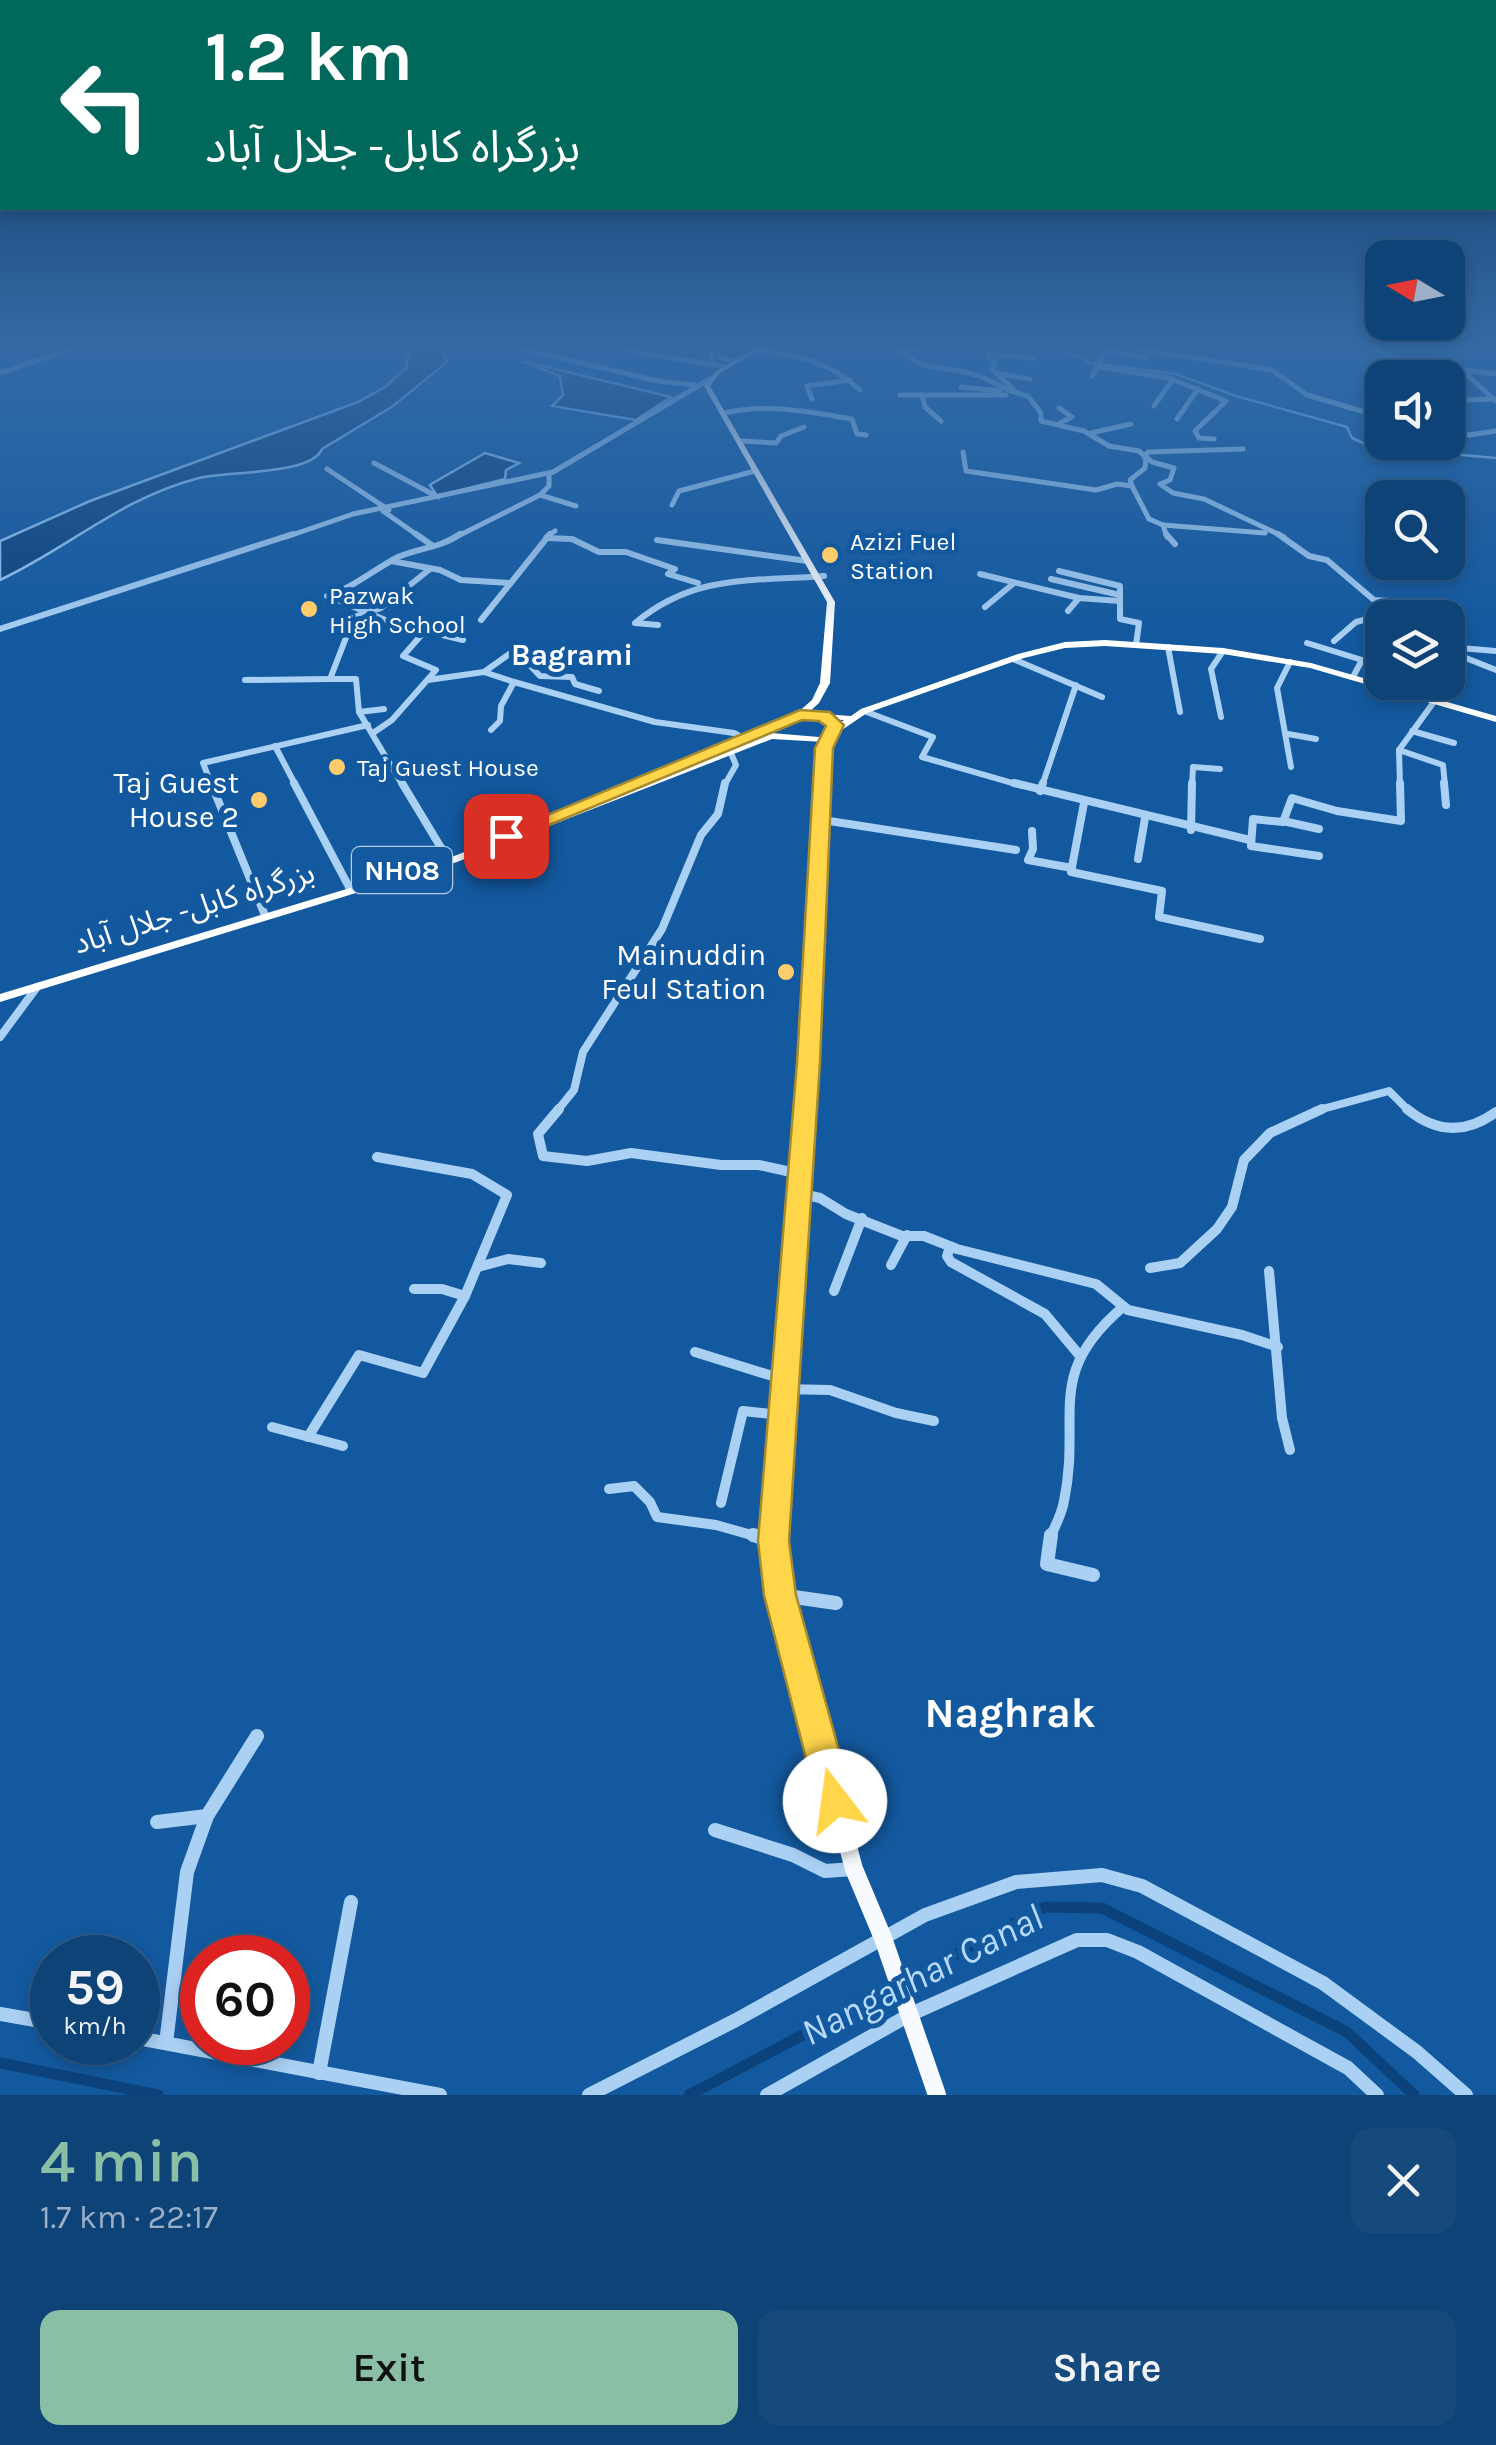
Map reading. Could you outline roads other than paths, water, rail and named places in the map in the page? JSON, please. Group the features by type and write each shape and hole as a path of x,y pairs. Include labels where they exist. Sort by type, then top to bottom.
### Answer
{"highway":[{"path":"742,445 828,594 832,661 826,717 833,733 864,711 1012,659 1065,645 1223,651 1365,678"},
{"path":"773,498 808,561 821,576"},
{"path":"794,738 786,725 822,693 832,661"},
{"path":"1439,700 1496,719"},
{"name":"بزرگراه کابل- جلال آباد","path":"0,996 534,826 797,716 851,718"},
{"name":"بزرگراه کابل- جلال آباد","path":"0,996 453,860 772,736 808,741 833,733"}],"main road":[{"path":"833,733 824,754 823,820 773,1541 780,1595 854,1870 884,1938 937,2095"},
{"path":"808,741 824,754"}],"street":[{"path":"0,629 356,511 386,510 550,473 600,444"},
{"path":"742,445 776,444"},
{"path":"1106,444 1138,451 1145,458 1174,468 1170,480 1160,484 1172,493 1204,499 1276,534 1309,556 1326,560 1374,600"},
{"path":"1244,448 1147,452 1144,468 1130,480 1149,519 1163,525 1276,534"},
{"path":"963,452 966,471 1096,490 1117,484 1132,486"},
{"path":"374,463 438,497"},
{"path":"327,469 432,546"},
{"path":"463,640 364,613 327,596 348,589 355,580 390,561 457,538 470,527 540,495 550,486 550,473"},
{"path":"672,504 680,490 757,473"},
{"path":"540,495 576,506"},
{"path":"1163,525 1168,540 1176,544"},
{"path":"480,620 555,531"},
{"path":"547,538 572,540 599,552 626,552 675,569 668,574 701,583"},
{"path":"658,540 808,561"},
{"path":"390,561 461,580 510,583"},
{"path":"330,679 339,665 339,654 354,616 381,608 430,569"},
{"path":"1058,570 1119,586 1120,620 1139,624 1136,645"},
{"path":"980,574 1079,598 1120,598"},
{"path":"658,625 635,623 654,604 701,583 729,578 821,576"},
{"path":"1052,579 1120,598"},
{"path":"985,606 1014,583"},
{"path":"1068,611 1079,598"},
{"path":"1334,641 1356,622 1365,620"},
{"path":"264,913 203,763 370,729 392,720 436,668 403,656 424,632"},
{"path":"1307,643 1362,660 1354,675"},
{"path":"1168,647 1180,712"},
{"path":"428,680 484,672 516,650 540,676 572,677 575,684 599,691"},
{"path":"1465,650 1496,651"},
{"path":"1221,717 1211,669 1223,651"},
{"path":"1465,656 1496,670"},
{"path":"1012,659 1102,697"},
{"path":"1290,662 1277,688 1291,766"},
{"path":"484,672 655,722 734,733 747,740"},
{"path":"245,680 356,679 358,712 446,856"},
{"path":"491,730 500,721 501,706 514,682"},
{"path":"1040,791 1076,685"},
{"path":"1284,821 1291,798 1337,811 1400,820 1399,750 1435,700"},
{"path":"358,712 384,709"},
{"path":"864,711 933,737 922,757 1084,804 1250,840"},
{"path":"1412,731 1454,743"},
{"path":"1288,734 1316,738"},
{"path":"275,746 349,887"},
{"path":"1399,750 1444,765 1446,804"},
{"path":"730,751 736,764 726,779 718,814 701,835 671,900 662,930 583,1052 574,1090 538,1134 544,1156 587,1161 631,1152 721,1165 759,1165 800,1174"},
{"path":"1191,830 1193,767 1220,769"},
{"path":"1084,804 1072,872 1162,891 1159,917 1260,939"},
{"path":"1138,859 1145,818"},
{"path":"1319,829 1254,819 1250,840 1252,847 1319,856"},
{"path":"823,820 1016,850"},
{"path":"1032,832 1034,849 1028,860 1072,868"},
{"path":"0,1037 37,987"},
{"path":"1150,1268 1180,1263 1197,1248 1232,1206 1244,1160 1270,1133 1318,1110 1389,1091 1407,1114 1443,1131 1484,1123 1496,1112"},
{"path":"308,1436 359,1355 423,1373 465,1296 507,1193 472,1174 377,1157"},
{"path":"798,1193 820,1198 850,1216 897,1234 924,1236 950,1248 1096,1284 1122,1307 1242,1334 1278,1347"},
{"path":"834,1291 862,1218"},
{"path":"891,1265 907,1234"},
{"path":"950,1248 947,1256 951,1262 1045,1314 1080,1356"},
{"path":"478,1267 508,1259 541,1262"},
{"path":"1269,1270 1282,1418 1290,1450"},
{"path":"414,1289 442,1289 465,1296"},
{"path":"1092,1575 1050,1566 1046,1560 1048,1538 1065,1498 1067,1396 1080,1356 1107,1318 1122,1307"},
{"path":"696,1352 782,1384 830,1390 896,1413 934,1421"},
{"path":"720,1503 742,1411 780,1415"},
{"path":"272,1427 343,1446"},
{"path":"609,1489 634,1486 650,1502 657,1517 716,1525 773,1541"},
{"path":"780,1595 836,1603"},
{"path":"166,2043 184,1888 207,1816 257,1736"},
{"path":"157,1822 207,1816"},
{"path":"715,1830 793,1855 824,1871 854,1870"},
{"path":"589,2095 925,1915 1016,1882 1102,1875 1142,1886 1323,1983 1417,2052 1466,2095"},
{"path":"318,2073 351,1902"},
{"path":"767,2095 911,2014 1077,1940 1107,1940 1138,1952 1348,2068 1377,2095"},
{"path":"0,2014 30,2019"},
{"path":"160,2042 440,2095"}],"water":[{"path":"245,444 331,444 303,464 199,478 171,487 120,510 0,580 0,541 90,501"},
{"path":"485,453 519,463 506,470 505,479 437,496 430,485"}],"waterway":[{"path":"1365,444 1496,458"},
{"name":"Nangarhar Canal","path":"689,2095 1045,1907 1102,1908 1347,2032 1414,2095"},
{"name":"Nangarhar Canal","path":"0,2063 158,2095"}],"place":[{"name":"Azizi Fuel Station","path":"830,555"},
{"name":"Pazwak High School","path":"309,609"},
{"name":"Taj Guest House","path":"337,767"},
{"name":"Taj Guest House 2","path":"259,800"},
{"name":"Mainuddin Feul Station","path":"786,972"}],"district":[{"name":"Bagrami","path":"572,655"},
{"name":"Naghrak","path":"1010,1713"}]}
